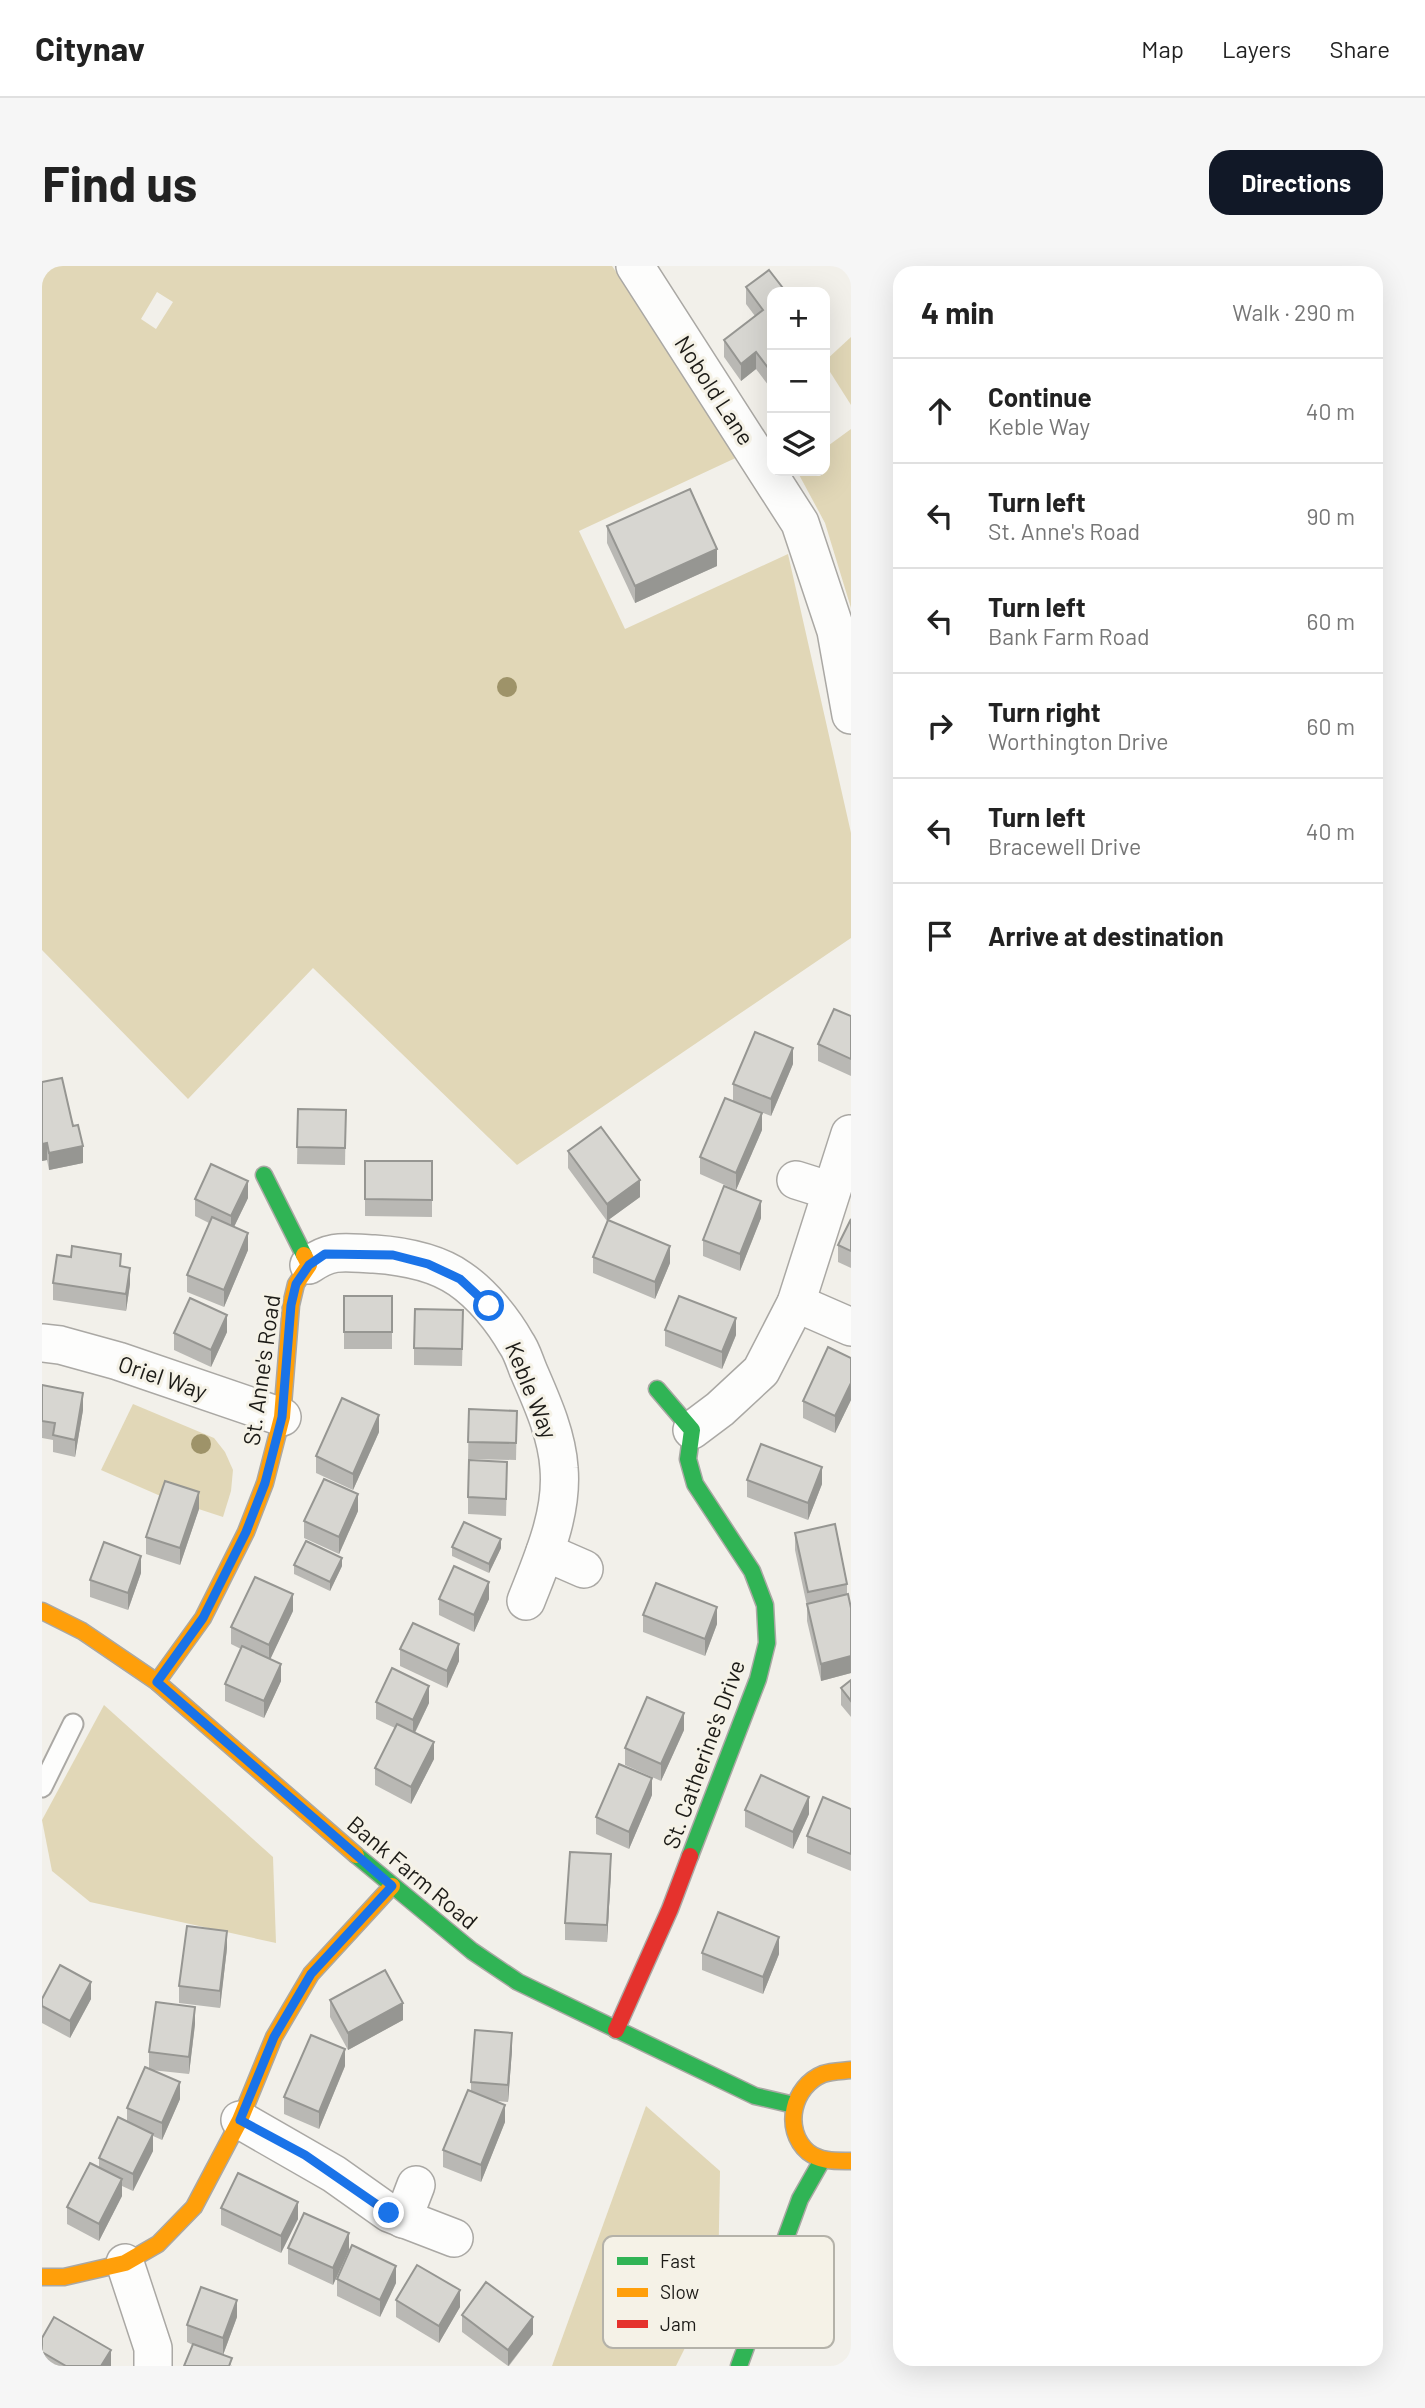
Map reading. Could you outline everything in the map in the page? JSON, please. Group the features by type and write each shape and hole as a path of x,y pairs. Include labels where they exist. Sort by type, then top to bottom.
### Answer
{"street":[{"name":"Nobold Lane","path":"635,266 800,523 835,631 851,715"},
{"path":"657,1389 692,1430 720,1409 761,1371 796,1303 850,1134"},
{"path":"264,1175 309,1265"},
{"path":"796,1180 831,1191"},
{"name":"Keble Way","path":"309,1265 325,1254 345,1253 393,1255 428,1264 460,1279 489,1306 517,1343 549,1421 559,1468 556,1508 545,1552 526,1601"},
{"name":"St. Anne's Road","path":"157,1682 203,1618 246,1532 265,1483 282,1417 291,1305 296,1284 309,1265"},
{"path":"796,1303 851,1326"},
{"name":"Oriel Way","path":"42,1343 61,1345 118,1361 282,1417"},
{"name":"St. Catherine's Drive","path":"617,2030 670,1909 758,1679 767,1643 765,1605 752,1571 695,1484 688,1458 692,1430"},
{"path":"545,1552 584,1569"},
{"name":"Bank Farm Road","path":"42,1611 82,1631 157,1682 392,1886 472,1951 518,1982 755,2095 794,2105"},
{"path":"42,2277 64,2277 125,2263 158,2244 194,2207 240,2120 274,2037 311,1974 392,1886"},
{"path":"851,2070 825,2072 803,2086 794,2105 792,2118 799,2142 821,2162 838,2164 851,2161"},
{"path":"240,2120 305,2155 389,2213 454,2238"},
{"path":"785,2236 800,2199 821,2162"},
{"path":"403,2218 416,2185"},
{"path":"125,2263 153,2348 153,2366"}],"lane":[{"path":"42,1787 73,1724"},
{"path":"741,2363 763,2366"}],"shaded area":[{"path":"42,266 612,266 742,455 579,531 625,629 788,554 851,833 851,938 517,1165 313,968 188,1099 42,950","holes":["157,292 173,302 156,329 141,319"]},
{"path":"851,337 851,405 830,372 830,356"},
{"path":"851,429 851,608 825,523 800,476 830,476 830,444"},
{"path":"133,1404 214,1438 225,1452 233,1470 231,1491 223,1517 165,1498 101,1470"},
{"path":"104,1705 273,1857 276,1943 90,1902 52,1871 42,1820"},
{"path":"646,2106 720,2171 719,2236 603,2236 603,2348 685,2348 676,2366 552,2366"}],"building":[{"path":"769,270 782,287 767,287 767,366 756,352 741,364 724,340 763,310 746,287"},
{"path":"690,489 717,549 635,586 607,526"},
{"path":"834,1009 851,1016 851,1059 818,1044"},
{"path":"755,1032 793,1048 771,1099 733,1084"},
{"path":"62,1078 73,1126 78,1125 83,1146 49,1153 47,1143 42,1144 42,1082"},
{"path":"725,1098 762,1113 736,1173 700,1157"},
{"path":"298,1109 346,1110 345,1148 297,1147"},
{"path":"601,1127 640,1180 607,1204 568,1151"},
{"path":"365,1161 432,1161 432,1200 365,1199"},
{"path":"211,1164 248,1181 231,1216 195,1199"},
{"path":"724,1186 761,1201 740,1254 703,1240"},
{"path":"212,1217 248,1233 224,1290 187,1275"},
{"path":"851,1219 851,1251 838,1245"},
{"path":"608,1220 670,1246 655,1282 593,1257"},
{"path":"72,1246 121,1254 120,1266 130,1268 126,1294 53,1283 57,1255 71,1257"},
{"path":"344,1296 392,1296 392,1332 344,1332"},
{"path":"679,1296 736,1318 722,1352 665,1330"},
{"path":"190,1298 227,1315 211,1350 174,1333"},
{"path":"415,1309 463,1310 462,1349 414,1348"},
{"path":"828,1347 851,1358 851,1383 835,1416 803,1401"},
{"path":"42,1385 83,1393 75,1440 53,1435 55,1423 42,1421"},
{"path":"342,1398 379,1415 353,1474 316,1456"},
{"path":"469,1409 517,1411 516,1443 468,1442"},
{"path":"761,1444 822,1467 808,1503 747,1480"},
{"path":"469,1460 507,1462 506,1499 468,1497"},
{"path":"324,1479 358,1494 339,1537 304,1521"},
{"path":"165,1481 199,1492 180,1548 146,1537"},
{"path":"464,1522 501,1539 489,1564 452,1547"},
{"path":"835,1524 847,1584 808,1592 795,1533"},
{"path":"306,1541 342,1558 330,1582 294,1565"},
{"path":"104,1542 141,1556 128,1593 90,1580"},
{"path":"454,1566 489,1582 474,1615 439,1599"},
{"path":"255,1577 293,1594 269,1645 231,1627"},
{"path":"656,1583 717,1607 705,1639 643,1615"},
{"path":"848,1594 851,1608 851,1656 821,1664 807,1604"},
{"path":"413,1623 459,1644 447,1671 400,1649"},
{"path":"242,1646 281,1664 264,1701 225,1684"},
{"path":"392,1668 429,1686 413,1720 376,1702"},
{"path":"851,1680 851,1701 841,1688"},
{"path":"647,1697 684,1713 661,1764 625,1748"},
{"path":"397,1724 434,1742 411,1787 375,1768"},
{"path":"619,1764 652,1778 629,1832 596,1817"},
{"path":"761,1775 809,1797 793,1832 745,1810"},
{"path":"823,1797 851,1809 851,1854 807,1836"},
{"path":"570,1852 611,1854 607,1925 565,1923"},
{"path":"718,1912 779,1937 763,1977 702,1953"},
{"path":"187,1926 227,1931 220,1991 179,1986"},
{"path":"60,1965 91,1982 70,2021 42,2006 42,1999"},
{"path":"385,1970 403,2003 348,2033 330,2000"},
{"path":"156,2002 195,2007 189,2057 149,2052"},
{"path":"475,2030 512,2033 508,2085 471,2082"},
{"path":"311,2035 345,2049 319,2112 284,2097"},
{"path":"145,2067 180,2082 162,2123 127,2108"},
{"path":"468,2090 505,2105 481,2165 443,2150"},
{"path":"118,2117 153,2134 133,2174 99,2158"},
{"path":"90,2163 122,2179 99,2224 67,2207"},
{"path":"238,2173 298,2202 281,2236 221,2208"},
{"path":"304,2213 349,2233 333,2268 288,2248"},
{"path":"352,2245 396,2266 380,2300 337,2279"},
{"path":"417,2265 460,2290 439,2326 396,2300"},
{"path":"486,2282 533,2317 508,2350 462,2315"},
{"path":"201,2287 237,2300 223,2338 187,2325"},
{"path":"54,2317 111,2350 101,2366 66,2366 42,2352 42,2338"},
{"path":"193,2344 232,2358 229,2366 184,2366"}],"traffic: fast":[{"path":"264,1175 304,1255"},
{"path":"657,1389 692,1430 688,1459 695,1484 752,1571 765,1605 767,1643 758,1679 690,1856"},
{"path":"356,1855 472,1951 518,1982 755,2096 794,2105"},
{"path":"786,2236 800,2199 821,2162"},
{"path":"739,2366 746,2348"}],"traffic: slow":[{"path":"157,1682 203,1618 246,1532 265,1483 282,1417 291,1305 296,1284 309,1265 304,1255"},
{"path":"42,1611 82,1631 157,1682 356,1855"},
{"path":"42,2277 64,2277 125,2263 158,2244 194,2207 240,2120 274,2037 311,1974 392,1886"},
{"path":"851,2070 826,2073 813,2080 798,2098 793,2120 800,2143 808,2152 823,2159 851,2161"}],"traffic: jam":[{"path":"616,2030 670,1909 690,1856"}],"route":[{"path":"389,2213 305,2155 240,2120 274,2037 311,1974 392,1886 157,1682 203,1618 246,1532 265,1483 282,1417 291,1305 296,1284 309,1265 325,1254 393,1255 428,1264 460,1279 489,1306"}]}
